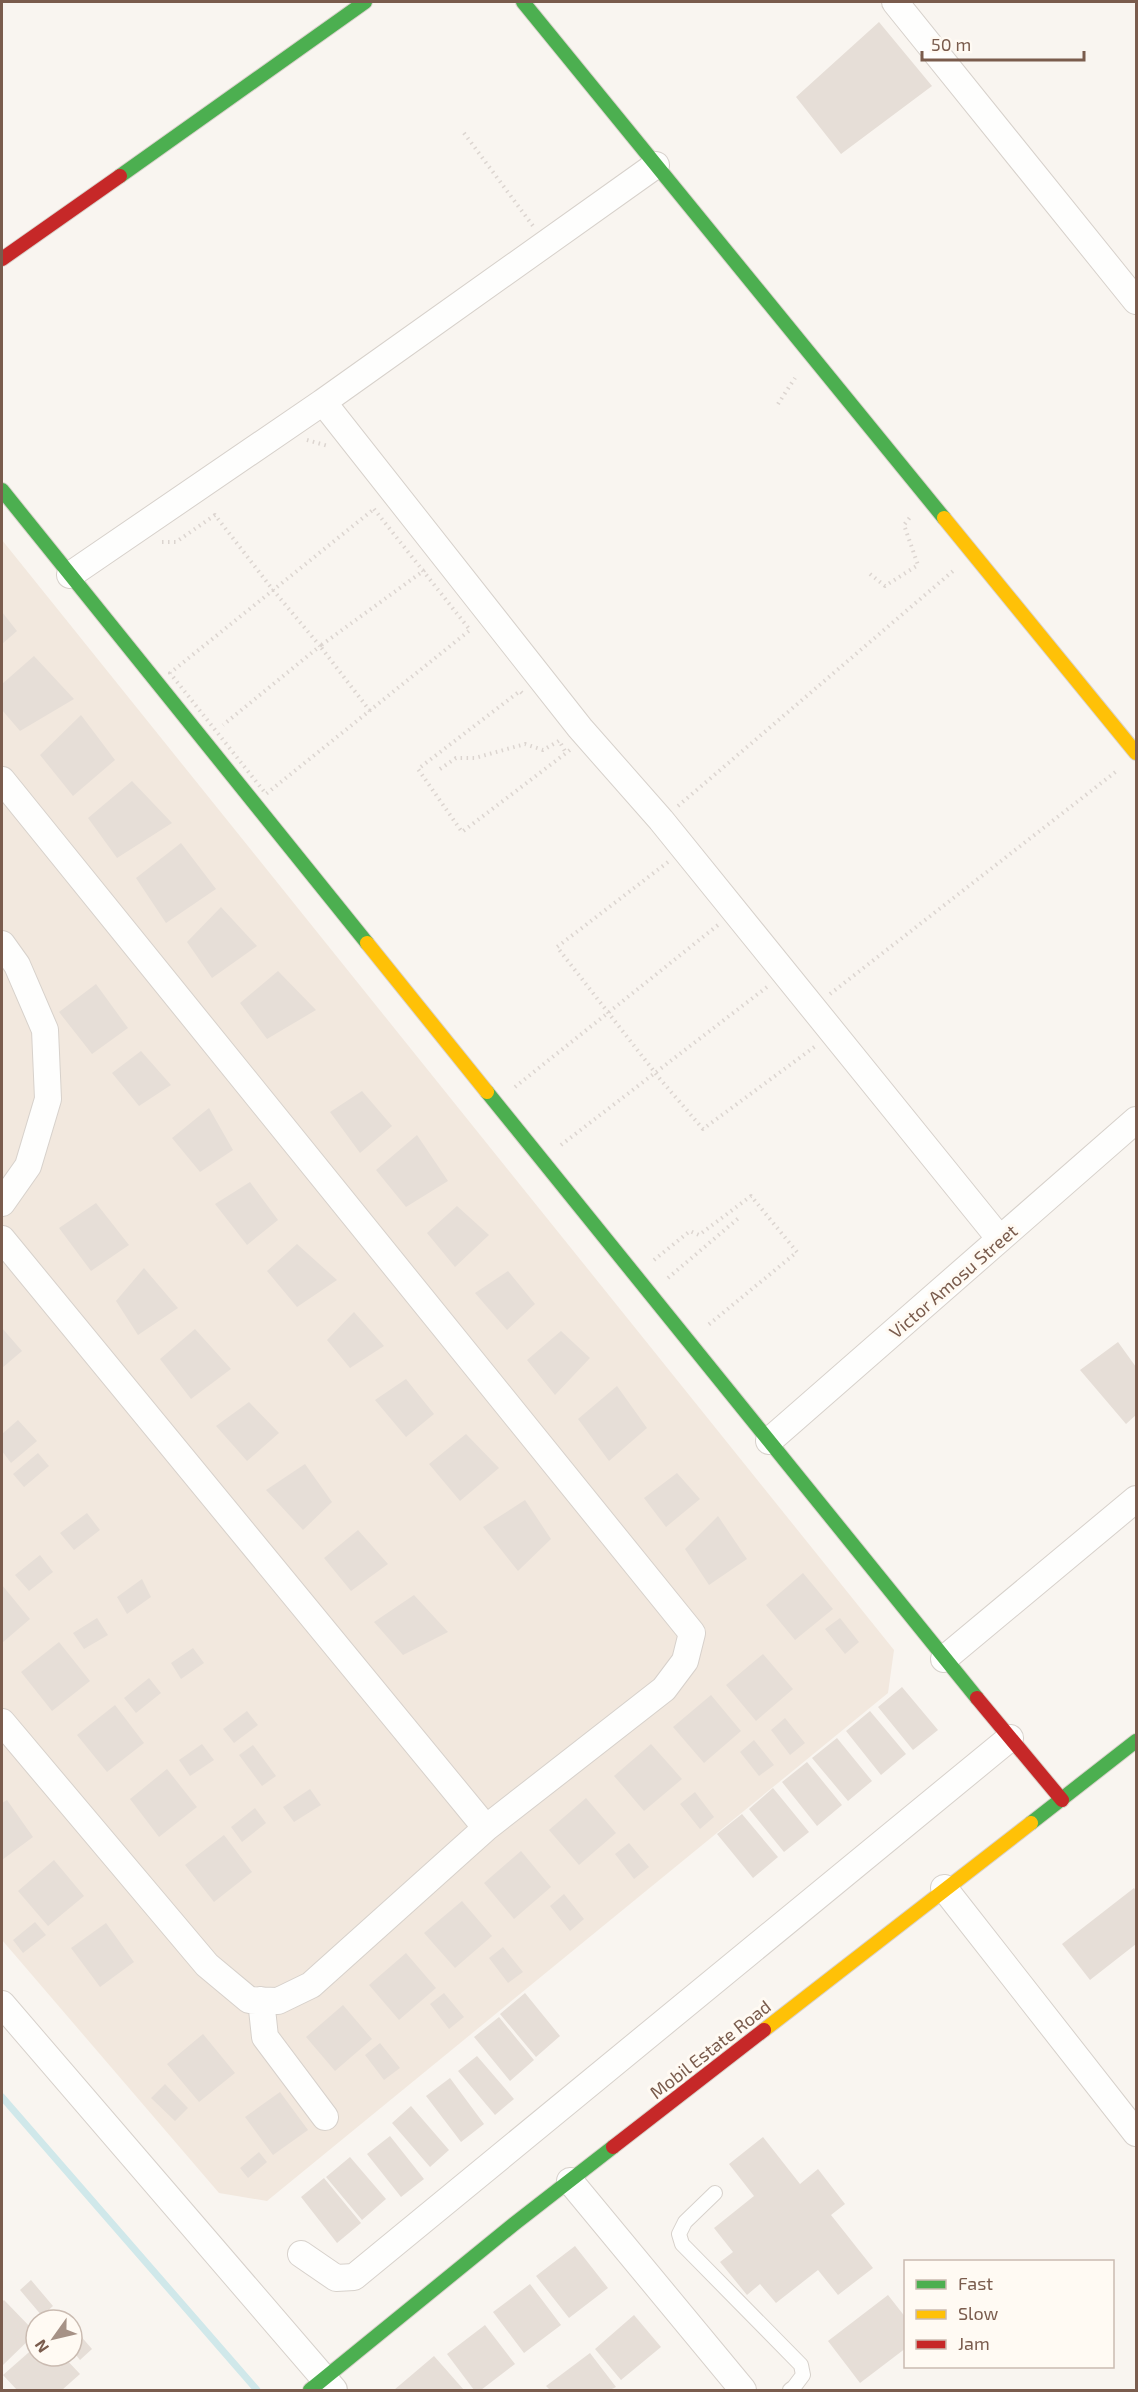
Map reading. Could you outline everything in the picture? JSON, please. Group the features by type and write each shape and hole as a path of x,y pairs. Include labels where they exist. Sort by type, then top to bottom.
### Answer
{"street":[{"path":"2,260 365,2"},
{"path":"523,2 973,554 1132,758"},
{"path":"895,2 1137,301"},
{"path":"70,575 323,402 657,165"},
{"path":"323,402 580,728 661,820 1000,1239"},
{"path":"2,490 944,1659 1062,1800"},
{"path":"2,780 692,1633 685,1661 664,1689 486,1828 312,1985 278,2001 249,2000 207,1965 2,1722"},
{"path":"2,944 17,965 45,1030 48,1099 28,1166 2,1203"},
{"name":"Victor Amosu Street","path":"769,1442 1137,1120"},
{"path":"2,1239 486,1828"},
{"path":"944,1659 1137,1499"},
{"path":"301,2254 336,2278 354,2277 1010,1738"},
{"name":"Mobil Estate Road","path":"323,2387 570,2181 944,1888 1137,1741"},
{"path":"944,1888 1137,2133"},
{"path":"261,2000 265,2037 325,2117"},
{"path":"2,2004 323,2387"},
{"path":"570,2181 743,2391"}],"lane":[{"path":"715,2193 684,2222 679,2234 682,2244 801,2365 803,2375 790,2391"}],"path":[{"path":"464,133 546,243"},
{"path":"306,440 334,448"},
{"path":"870,574 885,586 918,566 904,525 911,516 918,486"},
{"path":"374,509 423,571 470,630 266,794 170,673 374,509"},
{"path":"164,535 154,541 177,542 215,515 370,711"},
{"path":"661,820 973,554"},
{"path":"216,731 320,646 432,564"},
{"path":"440,770 456,758 475,758 525,744 543,750 565,737 573,748 462,832 418,769 520,691 526,699"},
{"path":"552,732 559,740"},
{"path":"813,1007 1132,758"},
{"path":"677,870 667,860 556,947 609,1011 654,1072 703,1129 820,1043 813,1035"},
{"path":"508,1092 723,921"},
{"path":"552,1152 771,984 768,982"},
{"path":"649,1264 690,1231 699,1235 752,1196 797,1252 701,1332"},
{"path":"650,1294 741,1216"}],"shaded area":[{"path":"2,540 894,1650 888,1693 267,2201 219,2193 2,1940"}],"building":[{"path":"879,22 932,86 841,154 796,97"},
{"path":"2,612 17,631 2,644"},
{"path":"34,656 74,699 20,731 2,710 2,684"},
{"path":"81,715 115,760 73,796 40,755"},
{"path":"132,781 172,823 117,858 88,818"},
{"path":"181,843 216,889 166,923 136,878"},
{"path":"221,907 257,946 212,978 187,942"},
{"path":"278,971 316,1010 267,1039 240,1003"},
{"path":"96,984 128,1028 92,1054 59,1012"},
{"path":"141,1051 171,1085 139,1106 112,1073"},
{"path":"362,1091 392,1126 360,1153 330,1112"},
{"path":"209,1108 233,1150 200,1172 172,1138"},
{"path":"417,1135 448,1181 406,1207 376,1170"},
{"path":"250,1182 278,1220 247,1245 215,1204"},
{"path":"96,1203 129,1245 91,1271 59,1228"},
{"path":"457,1206 489,1235 455,1267 427,1233"},
{"path":"297,1244 337,1280 297,1307 267,1271"},
{"path":"144,1268 178,1308 138,1335 116,1301"},
{"path":"508,1271 535,1304 507,1330 475,1293"},
{"path":"354,1312 384,1346 350,1368 327,1340"},
{"path":"2,1328 22,1351 2,1368"},
{"path":"195,1329 231,1369 191,1399 160,1359"},
{"path":"561,1331 590,1358 555,1395 527,1360"},
{"path":"1118,1342 1136,1367 1136,1415 1126,1424 1080,1370"},
{"path":"406,1379 434,1414 406,1437 375,1400"},
{"path":"617,1386 647,1428 609,1461 578,1419"},
{"path":"249,1402 279,1433 247,1461 216,1426"},
{"path":"18,1420 37,1441 11,1463 2,1451 2,1434"},
{"path":"466,1434 499,1468 460,1501 429,1464"},
{"path":"38,1453 49,1466 24,1487 13,1474"},
{"path":"305,1464 332,1502 303,1530 266,1490"},
{"path":"677,1473 700,1499 666,1527 644,1498"},
{"path":"525,1500 551,1539 518,1571 483,1527"},
{"path":"87,1513 100,1530 74,1550 60,1533"},
{"path":"718,1516 747,1559 709,1585 685,1549"},
{"path":"358,1530 388,1564 351,1591 324,1558"},
{"path":"40,1555 53,1572 29,1591 15,1575"},
{"path":"803,1573 833,1609 795,1640 766,1605"},
{"path":"142,1579 151,1597 127,1614 117,1597"},
{"path":"2,1585 30,1619 2,1643"},
{"path":"414,1595 448,1632 403,1655 374,1622"},
{"path":"97,1618 108,1635 84,1649 73,1633"},
{"path":"840,1618 859,1642 845,1654 825,1629"},
{"path":"59,1642 90,1681 52,1711 21,1672"},
{"path":"193,1648 204,1663 181,1679 171,1663"},
{"path":"763,1654 793,1689 756,1721 726,1685"},
{"path":"149,1678 161,1693 136,1713 124,1698"},
{"path":"902,1687 938,1730 913,1750 878,1707"},
{"path":"711,1695 741,1731 704,1763 673,1727"},
{"path":"115,1705 144,1743 107,1772 77,1735"},
{"path":"247,1711 258,1725 234,1743 223,1729"},
{"path":"870,1711 906,1754 881,1775 846,1731"},
{"path":"785,1718 805,1743 790,1755 771,1730"},
{"path":"837,1738 872,1781 848,1801 812,1758"},
{"path":"754,1740 774,1765 759,1776 740,1752"},
{"path":"202,1744 214,1760 190,1776 179,1760"},
{"path":"651,1744 682,1779 644,1811 614,1776"},
{"path":"253,1745 276,1776 262,1786 239,1755"},
{"path":"807,1762 842,1805 817,1826 782,1782"},
{"path":"167,1769 197,1807 159,1837 130,1799"},
{"path":"773,1788 809,1832 784,1852 749,1809"},
{"path":"310,1789 321,1805 294,1822 283,1807"},
{"path":"695,1792 714,1817 700,1829 680,1804"},
{"path":"586,1798 616,1833 579,1865 549,1830"},
{"path":"7,1800 33,1837 2,1860 2,1803"},
{"path":"255,1808 266,1823 242,1842 231,1827"},
{"path":"742,1814 778,1857 753,1878 717,1834"},
{"path":"224,1835 252,1872 214,1902 185,1865"},
{"path":"629,1843 649,1867 634,1879 615,1854"},
{"path":"521,1851 551,1887 514,1919 484,1883"},
{"path":"54,1860 84,1896 48,1926 18,1891"},
{"path":"1134,1888 1136,1891 1136,1944 1090,1980 1062,1944"},
{"path":"564,1894 584,1919 570,1931 550,1906"},
{"path":"462,1901 492,1936 455,1968 424,1933"},
{"path":"35,1922 46,1935 23,1953 13,1940"},
{"path":"106,1923 134,1962 100,1987 71,1948"},
{"path":"503,1947 523,1972 508,1983 489,1958"},
{"path":"406,1953 436,1988 399,2020 369,1985"},
{"path":"444,1993 464,2017 449,2029 430,2004"},
{"path":"525,1993 560,2036 536,2057 500,2014"},
{"path":"343,2005 372,2039 335,2071 306,2037"},
{"path":"499,2017 534,2060 510,2081 474,2037"},
{"path":"203,2034 235,2073 199,2102 167,2064"},
{"path":"380,2043 400,2068 384,2080 365,2055"},
{"path":"477,2056 514,2099 495,2115 458,2071"},
{"path":"450,2078 484,2124 461,2142 426,2096"},
{"path":"165,2084 188,2108 175,2121 151,2098"},
{"path":"280,2092 308,2130 273,2155 245,2117"},
{"path":"411,2106 449,2150 430,2167 392,2123"},
{"path":"390,2136 424,2179 401,2197 367,2154"},
{"path":"763,2137 800,2184 818,2169 845,2204 831,2215 873,2268 838,2295 818,2270 776,2303 760,2284 747,2295 720,2262 733,2252 714,2228 754,2196 729,2164"},
{"path":"259,2152 267,2162 248,2178 240,2168"},
{"path":"350,2157 386,2199 362,2220 326,2177"},
{"path":"324,2178 361,2223 337,2243 301,2197"},
{"path":"575,2246 608,2288 569,2318 536,2276"},
{"path":"31,2280 53,2306 35,2308 20,2290"},
{"path":"530,2284 561,2325 524,2353 493,2312"},
{"path":"888,2295 904,2315 904,2350 860,2383 828,2341"},
{"path":"4,2300 24,2321 24,2345 3,2365 2,2302"},
{"path":"634,2315 661,2347 621,2380 595,2349"},
{"path":"485,2325 515,2364 481,2390 474,2390 447,2354"},
{"path":"84,2340 92,2349 84,2356"},
{"path":"590,2353 616,2387 610,2390 550,2390 546,2386"},
{"path":"434,2356 464,2390 394,2390"},
{"path":"24,2357 24,2368 74,2368 80,2374 62,2390 17,2390 3,2375"}],"waterway":[{"path":"2,2097 257,2390"}],"traffic: fast":[{"path":"120,176 365,2"},
{"path":"523,2 944,518"},
{"path":"2,490 367,943"},
{"path":"487,1092 977,1698"},
{"path":"1031,1823 1136,1741"},
{"path":"310,2390 514,2224 613,2147"}],"traffic: slow":[{"path":"944,518 1136,753"},
{"path":"367,943 487,1092"},
{"path":"764,2030 1031,1823"}],"traffic: jam":[{"path":"2,259 120,176"},
{"path":"977,1698 1062,1800"},
{"path":"613,2147 764,2030"}]}
